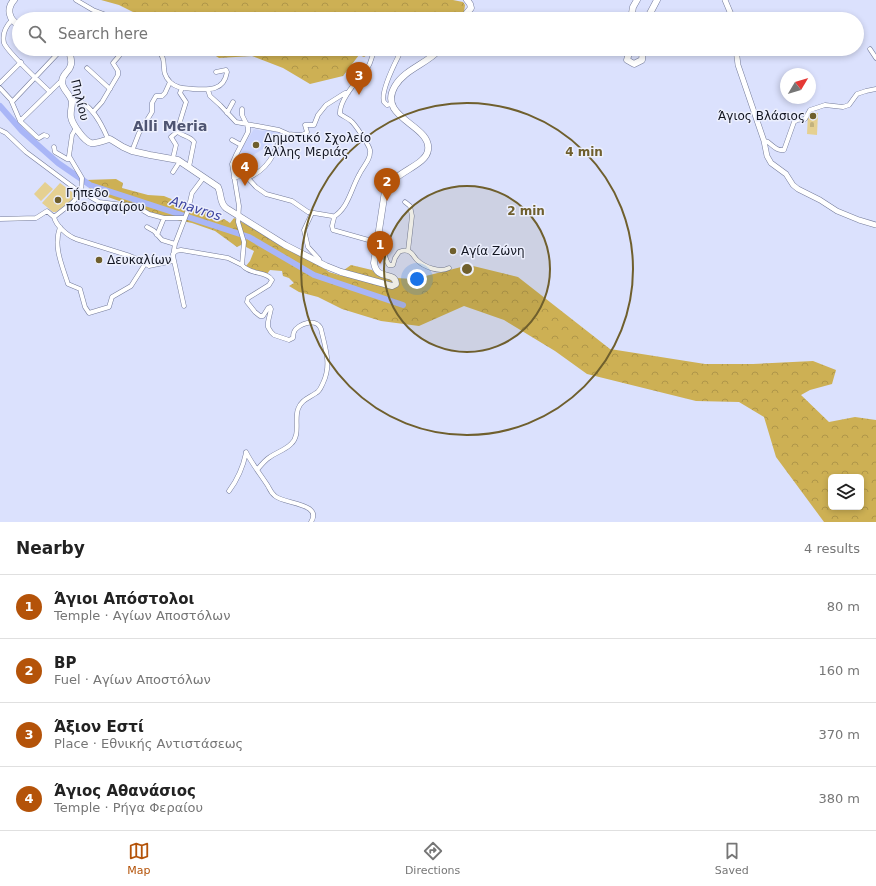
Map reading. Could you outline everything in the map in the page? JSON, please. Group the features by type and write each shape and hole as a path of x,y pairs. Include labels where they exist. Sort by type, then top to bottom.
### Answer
{"main road":[{"path":"12,20 9,10 14,0"},
{"path":"467,0 471,8 468,12"},
{"path":"632,12 633,6 637,0"},
{"path":"651,12 657,0"},
{"name":"Πηλίου","path":"70,56 72,63 62,81 71,100 72,122 87,140 92,143 108,139"},
{"path":"108,139 123,148 132,151 154,156 173,158 180,161 219,189 224,206 285,245 347,274 387,286 394,286 396,283 394,278 380,274 375,268 374,260 384,195 386,188 391,181 401,173 422,161 428,150 427,142 421,134 396,111 391,104 391,96 398,81 433,56"},
{"path":"628,56 627,60 634,64 642,60 642,56"}],"street":[{"path":"76,0 98,12"},
{"path":"725,0 731,12"},
{"path":"12,20 7,25 5,30 4,42 12,53"},
{"path":"870,49 876,58"},
{"path":"15,56 50,92"},
{"path":"12,102 56,56"},
{"path":"93,112 102,102 119,73 113,63 119,56"},
{"path":"164,56 164,72 170,82 182,88 208,90 222,84 227,74 226,69 216,72"},
{"path":"373,56 368,67 348,93 341,108 340,113 354,124 367,144 370,154 359,175 352,194 334,218 332,226 333,230 377,242 383,247 387,263 389,265 393,265 399,252 408,251 413,254 418,261 425,265 444,270 449,268"},
{"path":"391,104 385,104 383,98 393,67 398,56"},
{"path":"737,56 738,65 769,160 774,166 786,174 793,185 798,189 820,200 837,211 876,225"},
{"path":"0,83 21,62"},
{"path":"87,68 110,89"},
{"path":"20,121 59,82 62,81"},
{"path":"132,151 139,133 152,112 152,103 154,99 165,93 170,82"},
{"path":"0,88 12,102 20,121 37,137 39,138 44,135 48,136"},
{"path":"173,158 176,145 171,137 177,132 186,102 180,93 182,88"},
{"path":"764,141 768,142 779,150 784,150 794,122 805,119 810,110 825,105 842,107 849,105 857,94 876,89"},
{"path":"208,90 210,96 236,122 279,130 288,134 300,135 307,132 305,125 314,125 318,115 326,105 345,93 348,93"},
{"path":"71,100 79,101 93,112 108,139"},
{"path":"227,113 233,102"},
{"path":"242,109 242,115 247,125 248,133 233,162 239,206 238,216 244,238 242,265"},
{"path":"69,159 72,135 76,128"},
{"path":"0,130 6,133 26,152 81,193 87,194 99,202 134,205 149,214 164,218 185,217"},
{"path":"177,132 189,137 194,142 189,167"},
{"path":"248,178 264,167 271,158 280,140 288,134"},
{"path":"232,140 241,145"},
{"path":"54,147 55,152 69,159 80,172 82,178 81,193 74,202 54,217"},
{"path":"173,172 180,161"},
{"path":"234,177 243,161"},
{"path":"234,177 243,175 263,192 292,201 306,211 331,216 334,218"},
{"path":"184,306 173,259 175,244 188,210 192,193 204,177"},
{"path":"405,202 410,206 412,212 408,251"},
{"path":"0,219 36,218 47,211 54,217 60,227 73,238 130,256 150,266 173,259 176,251 181,250 228,258 250,271 269,276 272,280 269,285 250,297 247,301 260,316 264,314 268,307 271,308 268,327 274,335 290,340 293,338 294,332 298,328 310,322 320,325 328,361 327,373 321,388 318,392 303,401 299,406 296,436 294,440 284,449 269,457 257,470"},
{"path":"312,213 304,230 308,247 319,259 319,262"},
{"path":"157,235 164,218"},
{"path":"60,227 57,238 59,261 68,284 80,289 85,307 89,313 109,308 112,297 131,286 145,264"},
{"path":"147,228 154,231 162,240 175,244"},
{"path":"229,491 239,476 246,452 275,496 283,501 305,506 314,516 311,522"}],"shaded area":[{"name":"Δημοτικό Σχολείο Άλλης Μεριάς","path":"254,129 263,131 265,129 277,131 283,134 276,141 250,157 240,151"}],"green space":[{"path":"101,0 453,0 463,2 465,5 464,12 133,12 119,5"},
{"path":"216,56 252,56 219,58"},
{"path":"252,56 358,56 343,76 310,84 283,68"},
{"path":"808,113 818,113 817,135 807,134"},
{"path":"116,179 123,183 122,188 148,195 164,196 201,211 209,212 219,221 224,219 230,223 234,218 318,264 329,272 342,276 344,270 351,265 372,270 376,274 392,280 396,278 414,279 469,265 518,277 610,349 705,364 753,364 813,361 836,370 832,384 810,390 801,395 829,422 855,417 876,420 876,522 824,522 776,457 764,417 739,402 696,401 587,374 555,351 504,320 464,306 419,326 381,321 342,309 318,297 299,292 289,286 294,283 289,278 283,276 282,271 270,270 267,274 248,268 246,266 254,251 243,244 237,247 215,231 192,223 167,218 91,191 85,180"},
{"path":"45,182 53,189 41,201 34,194"},
{"name":"Γήπεδο ποδοσφαίρου","path":"60,183 76,195 76,197 56,212 53,212 42,203"}],"waterway":[{"name":"Anavros","path":"0,106 22,131 58,163 90,185 249,237 314,275 403,305"}],"place":[{"name":"Άξιον Εστί","path":"359,95"},
{"name":"Άγιος Βλάσιος","path":"813,116"},
{"name":"Δημοτικό Σχολείο Άλλης Μεριάς","path":"256,145"},
{"name":"Άγιος Αθανάσιος","path":"245,186"},
{"name":"Γήπεδο ποδοσφαίρου","path":"58,200"},
{"name":"BP","path":"387,201"},
{"name":"Αγία Ζώνη","path":"453,251"},
{"name":"Δευκαλίων","path":"99,260"},
{"name":"Άγιοι Απόστολοι","path":"380,264"}],"district":[{"name":"Alli Meria","path":"170,126"}]}
